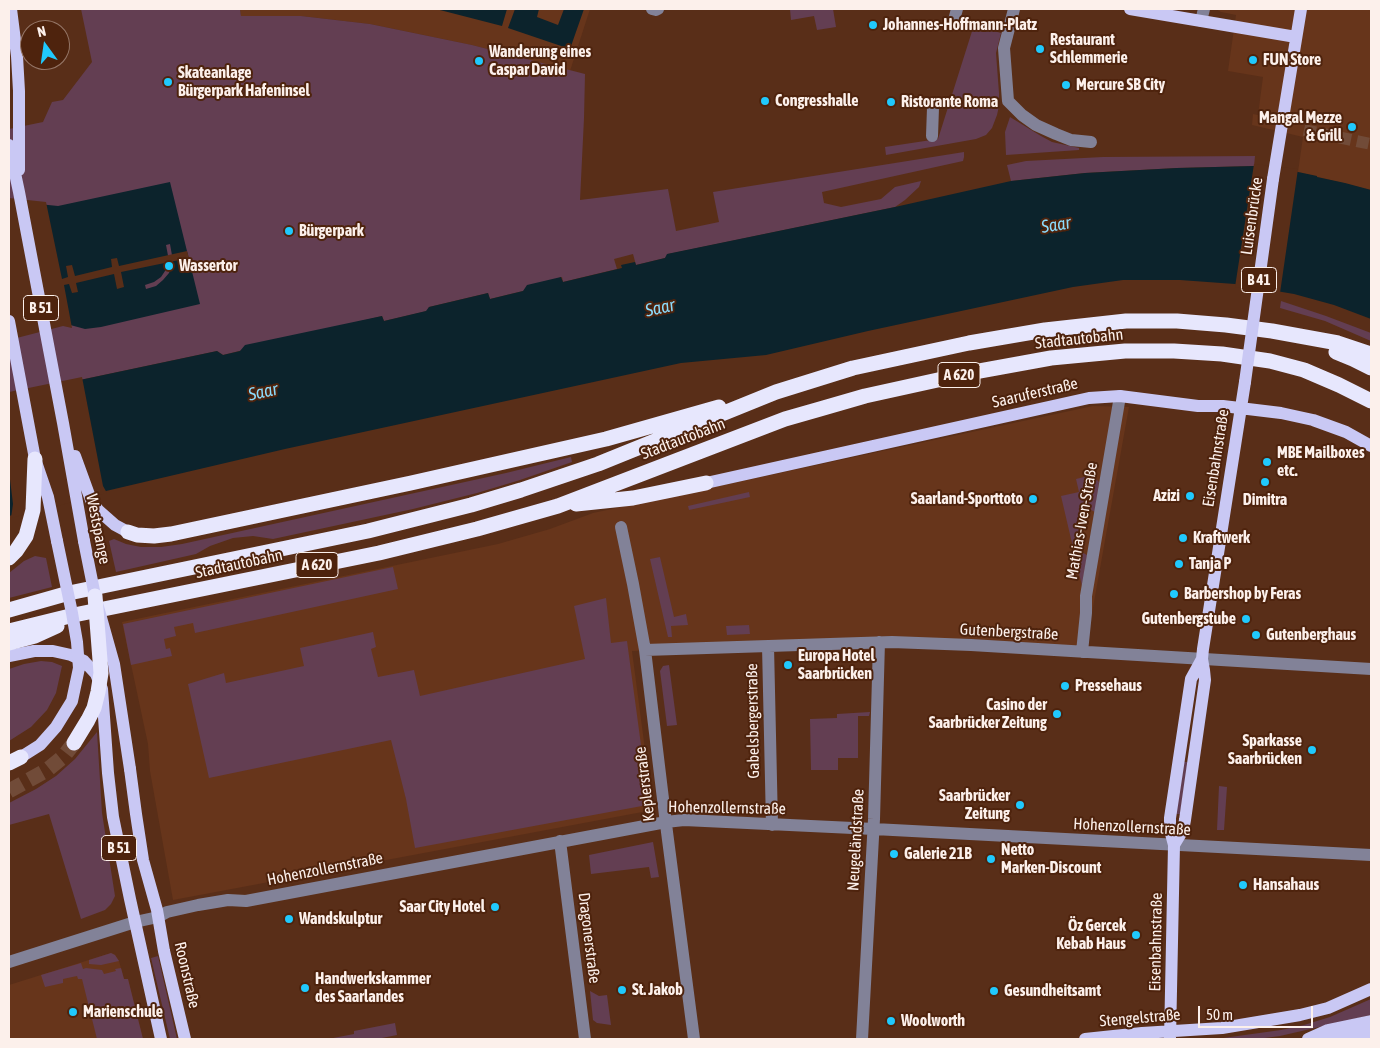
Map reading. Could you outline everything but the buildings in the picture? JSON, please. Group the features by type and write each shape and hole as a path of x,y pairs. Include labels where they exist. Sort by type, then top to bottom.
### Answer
{"highway":[{"name":"Stadtautobahn","path":"9,610 69,593 402,523 521,490 598,464 776,392 853,368 970,342 1045,330 1126,321 1176,321 1226,325 1289,335"},
{"name":"A 620","path":"1289,335 1338,343 1371,354"},
{"name":"A 620","path":"1289,335 1353,359 1371,368"},
{"name":"Stadtautobahn","path":"9,631 74,615 379,553 477,529 558,506 802,414 902,388 1051,358 1124,350 1222,354 1270,361 1304,370 1371,401"},
{"path":"128,532 137,535 154,536 171,534 411,483 606,439 776,392"},
{"path":"9,558 26,536 33,510 35,459"},
{"path":"558,506 633,498 706,483"},
{"path":"74,743 94,708 101,673 94,596"},
{"path":"9,643 53,629 74,615"}],"main road":[{"path":"11,9 15,30 20,91 19,192"},
{"path":"1130,9 1296,37"},
{"name":"Luisenbrücke","path":"1245,382 1273,179 1301,9"},
{"name":"Westspange","path":"9,145 63,423 94,596 114,664 143,860 158,917"},
{"name":"B 51","path":"9,321 35,459 48,497 71,604 78,642 79,668 72,701 56,727 40,745 13,760"},
{"name":"Eisenbahnstraße","path":"1171,1035 1174,844 1183,830 1185,820 1205,680 1202,659 1245,382"},
{"name":"Saaruferstraße","path":"706,483 1089,398 1120,396 1281,413 1313,420 1346,432 1371,446"},
{"path":"63,423 91,500 98,510 115,525 128,532"},
{"name":"B 51","path":"9,656 34,651 53,651 71,655 84,661 96,674 102,689 113,817 162,1039"},
{"name":"Roonstraße","path":"158,917 185,1039"},
{"name":"Stengelstraße","path":"1085,1039 1142,1033 1171,1035 1300,1015 1328,1008 1370,991"},
{"path":"1308,1039 1328,1030 1371,1021"},
{"path":"1327,1039 1371,1032"}],"street":[{"path":"652,9 658,9"},
{"path":"1014,9 1003,56 1008,101 1022,115 1036,125 1071,140 1091,142"},
{"path":"1201,22 1204,9"},
{"path":"932,136 933,108"},
{"name":"Mathias-Iven-Straße","path":"1082,652 1086,596 1120,396"},
{"name":"Keplerstraße","path":"620,527 634,584 645,650 694,1039"},
{"name":"Gutenbergstraße","path":"645,650 880,642 971,645 1371,669"},
{"name":"Neugeländstraße","path":"862,1039 874,829 880,642"},
{"name":"Gabelsbergerstraße","path":"768,646 772,825"},
{"name":"Hohenzollernstraße","path":"9,962 135,922 158,917 167,912 204,904 228,900 246,901 560,841 684,820 1371,855"},
{"name":"Dragonerstraße","path":"560,841 585,1039"},
{"path":"1348,1036 1369,1039"}],"shaded area":[{"name":"Bürgerpark","path":"81,9 240,9 241,16 301,16 370,24 472,45 585,74 580,200 668,189 676,231 719,222 713,192 964,152 964,157 963,161 822,192 824,203 841,207 881,199 895,187 921,181 919,187 895,207 668,254 665,258 636,265 633,254 614,259 617,269 563,282 562,277 523,291 490,299 488,293 429,307 427,311 384,321 382,316 223,355 217,351 9,395 9,129 43,122 52,102 63,100 92,62"},
{"path":"240,9 590,9 570,71 472,45 370,24 301,16 241,16"},
{"path":"790,9 833,9 836,27 817,30 814,16 791,20"},
{"path":"1216,9 1371,9 1371,190 1298,172 1303,137 1252,125 1253,114 1258,115 1263,77 1228,71 1236,15"},
{"path":"974,25 1001,33 996,53 999,106 992,128 986,135 976,139 886,155 885,147 938,139"},
{"path":"1010,117 1052,142 1079,148 1079,150 1006,155 1005,132"},
{"path":"1255,156 1254,166 1085,173 1011,181 1007,165 1026,161 1103,157"},
{"path":"1281,301 1371,333 1371,341 1325,321 1280,308"},
{"path":"1093,406 1129,407 1085,652 884,639 632,651 653,810 173,900 150,771 148,744 122,622 498,544 550,529 593,513"},
{"path":"571,457 572,462 477,493 413,509 273,539 253,536 233,538 210,546 196,554 116,572 109,541 114,539 141,547 182,544"},
{"path":"1088,476 1095,478 1099,482 1095,512 1083,506 1076,549 1087,555 1082,586 1061,496 1079,492 1076,479"},
{"path":"749,492 750,497 689,510 688,506"},
{"path":"35,556 46,558 52,587 9,598 9,573 24,561"},
{"path":"660,557 674,617 686,614 688,625 671,626 672,637 668,637 650,559"},
{"path":"393,567 398,589 195,633 193,623 174,627 176,636 164,639 166,649 170,648 172,656 131,665 123,624"},
{"path":"606,598 611,643 627,641 648,797 642,806 415,848 406,799 391,740 209,778 188,684 224,673 226,683 304,666 300,648 373,632 376,647 371,649 378,677 414,670 420,696 585,659 574,606"},
{"path":"749,625 750,634 727,635 726,626"},
{"path":"41,661 52,662 62,666 56,693 47,710 31,727 9,741 9,669"},
{"path":"669,665 677,725 667,726 660,671 663,666"},
{"path":"870,712 869,716 858,716 858,758 838,758 838,770 811,770 810,719 837,718 837,714"},
{"path":"97,732 102,813 115,896 105,910 81,919 49,814 9,825 9,803 56,776 75,759"},
{"path":"1184,762 1188,762 1180,814 1176,814"},
{"path":"1219,786 1227,787 1224,830 1217,830"},
{"path":"653,842 659,877 651,878 649,867 591,874 589,855"},
{"name":"Marienschule","path":"111,953 119,961 124,979 128,979 143,1039 9,1039 9,985"},
{"path":"111,953 119,961 101,965 89,964 89,960"},
{"path":"158,956 177,1039 170,1039 151,958"},
{"path":"81,963 83,969 102,970 104,974 121,968 124,979 128,979 143,1039 97,1039 82,979 78,979 77,976 63,979 63,983 45,987 41,975"},
{"path":"590,991 599,996 607,995 611,1025 597,1023 593,1020"},
{"path":"1371,999 1371,1015 1280,1036 1257,1039 1216,1039 1304,1025 1330,1017"},
{"path":"395,1023 397,1035 377,1039 328,1039 354,1034 354,1031"}],"water":[{"path":"436,9 507,9 502,26"},
{"path":"515,9 539,9 537,17 558,25 564,9 584,9 570,49 508,28"},
{"name":"Saar","path":"1254,166 1298,172 1371,190 1371,319 1334,305 1294,294 1235,284 1180,280 1123,280 1073,287 766,355 681,363 285,449 59,502 9,516 9,395 217,351 223,355 240,351 245,345 382,316 384,321 426,311 429,307 488,293 490,299 523,291 527,285 561,277 563,282 622,268 621,265 635,262 636,265 665,258 667,254 1011,181 1085,173"},
{"path":"170,182 200,304 101,327 85,329 63,323 9,201 58,206","holes":["170,244 173,261 169,273 163,280 156,286 146,289 145,285 154,282 165,271 169,261 166,245"]}],"pier":[{"path":"1254,164 1298,169 1280,293 1235,287"},
{"path":"9,198 46,202 62,279 68,277 66,266 72,265 75,276 112,267 111,259 117,258 119,266 187,251 189,258 121,272 124,287 117,289 114,274 76,283 78,292 72,293 69,284 64,285 72,328 63,326 9,340"},
{"path":"82,377 103,486 107,493 11,518 13,504 9,471 9,392"}],"tunnel":[{"path":"1304,130 1371,144"},
{"path":"9,791 47,770 63,757 74,743"}],"place":[{"name":"Johannes-Hoffmann-Platz","path":"873,25"},
{"name":"Restaurant Schlemmerie","path":"1040,49"},
{"name":"FUN Store","path":"1253,60"},
{"name":"Wanderung eines Caspar David","path":"479,61"},
{"name":"Skateanlage Bürgerpark Hafeninsel","path":"168,82"},
{"name":"Mercure SB City","path":"1066,85"},
{"name":"Congresshalle","path":"765,101"},
{"name":"Ristorante Roma","path":"891,102"},
{"name":"Mangal Mezze & Grill","path":"1352,127"},
{"name":"Bürgerpark","path":"289,231"},
{"name":"Wassertor","path":"169,266"},
{"name":"MBE Mailboxes etc.","path":"1267,462"},
{"name":"Dimitra","path":"1265,482"},
{"name":"Azizi","path":"1190,496"},
{"name":"Saarland-Sporttoto","path":"1033,499"},
{"name":"Kraftwerk","path":"1183,538"},
{"name":"Tanja P","path":"1179,564"},
{"name":"Barbershop by Feras","path":"1174,594"},
{"name":"Gutenbergstube","path":"1246,619"},
{"name":"Gutenberghaus","path":"1256,635"},
{"name":"Europa Hotel Saarbrücken","path":"788,665"},
{"name":"Pressehaus","path":"1065,686"},
{"name":"Casino der Saarbrücker Zeitung","path":"1057,714"},
{"name":"Sparkasse Saarbrücken","path":"1312,750"},
{"name":"Saarbrücker Zeitung","path":"1020,805"},
{"name":"Galerie 21B","path":"894,854"},
{"name":"Netto Marken-Discount","path":"991,859"},
{"name":"Hansahaus","path":"1243,885"},
{"name":"Saar City Hotel","path":"495,907"},
{"name":"Wandskulptur","path":"289,919"},
{"name":"Öz Gercek Kebab Haus","path":"1136,935"},
{"name":"Handwerkskammer des Saarlandes","path":"305,988"},
{"name":"St. Jakob","path":"622,990"},
{"name":"Gesundheitsamt","path":"994,991"},
{"name":"Marienschule","path":"73,1012"},
{"name":"Woolworth","path":"891,1021"}]}
